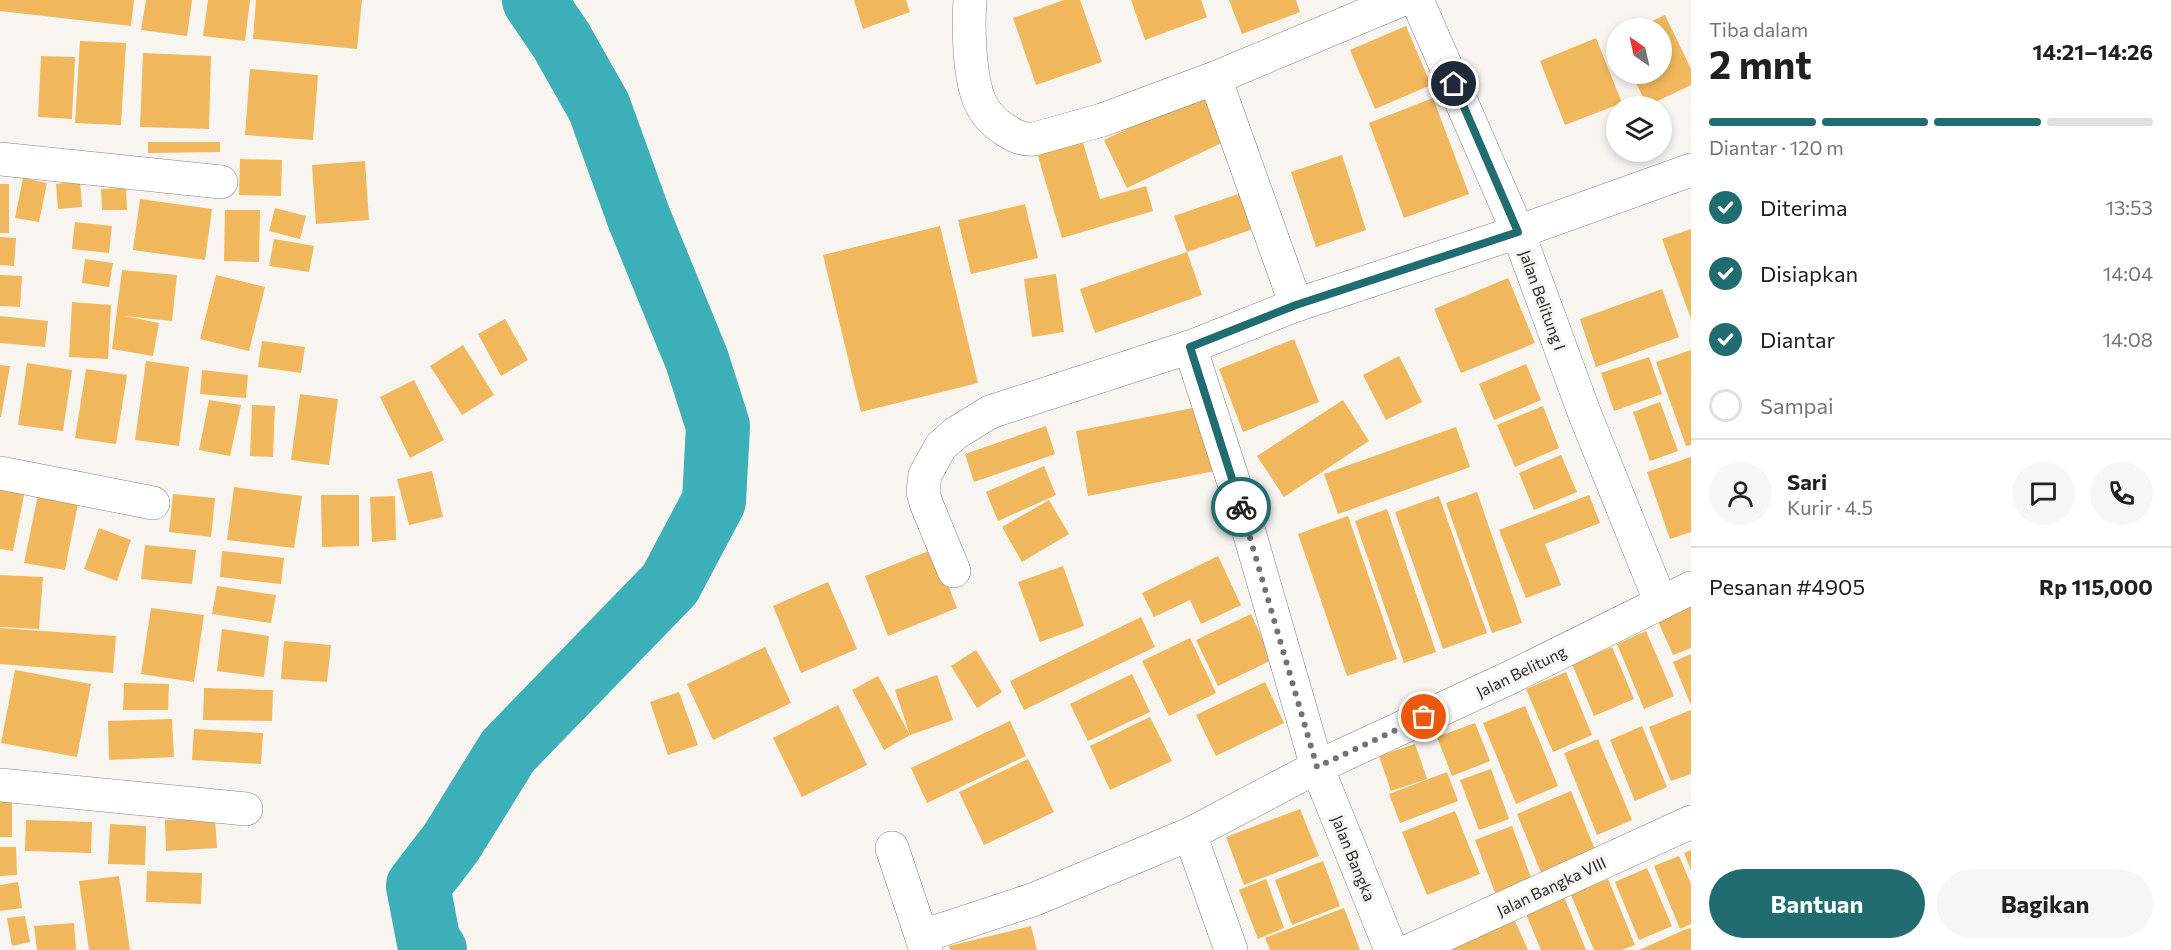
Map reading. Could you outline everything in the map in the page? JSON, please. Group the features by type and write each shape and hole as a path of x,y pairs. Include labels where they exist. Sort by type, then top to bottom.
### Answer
{"street":[{"path":"970,0 971,47 975,85 980,103 991,119 1019,138 1034,139 1102,120 1215,78 1401,0"},
{"name":"Jalan Belitung I","path":"1417,0 1518,232 1584,412 1661,603"},
{"path":"1215,78 1296,305"},
{"path":"0,159 221,182"},
{"path":"954,571 923,492 925,475 941,446 963,428 990,412 1190,347 1296,305 1518,232 1691,170"},
{"name":"Jalan Bangka","path":"1190,347 1243,511 1317,767 1390,950"},
{"path":"0,473 153,503"},
{"name":"Jalan Belitung","path":"925,943 1190,834 1317,767 1509,678 1691,588"},
{"path":"0,784 246,809"},
{"name":"Jalan Bangka VIII","path":"1411,950 1691,822"},
{"path":"1190,834 1231,950"},
{"path":"892,848 925,943"}],"building":[{"path":"0,0 134,0 131,26 0,11"},
{"path":"146,0 192,0 187,36 141,30"},
{"path":"208,0 250,0 245,41 203,36"},
{"path":"256,0 362,0 357,49 253,39"},
{"path":"854,0 906,0 910,12 863,29"},
{"path":"1064,0 1080,0 1102,62 1036,85 1013,18"},
{"path":"1131,0 1201,0 1207,17 1145,40"},
{"path":"1229,0 1296,0 1300,12 1242,34"},
{"path":"1406,26 1431,85 1375,109 1350,50"},
{"path":"1672,30 1691,69 1691,85 1668,96 1642,96 1637,84 1672,84"},
{"path":"1596,38 1606,63 1606,84 1614,84 1619,96 1606,96 1606,109 1565,125 1540,61"},
{"path":"80,41 126,43 121,125 75,123"},
{"path":"143,53 211,56 209,129 140,127"},
{"path":"41,56 75,57 72,119 38,117"},
{"path":"250,69 318,75 313,140 245,135"},
{"path":"1205,92 1228,140 1127,188 1104,140"},
{"path":"1433,98 1469,194 1404,218 1369,123"},
{"path":"1082,139 1100,199 1146,186 1153,211 1062,238 1037,153"},
{"path":"148,142 220,142 220,152 148,153"},
{"path":"1342,155 1366,230 1316,247 1291,172"},
{"path":"240,159 282,160 281,196 239,195"},
{"path":"365,161 369,220 316,224 312,165"},
{"path":"23,178 47,183 39,222 15,218"},
{"path":"80,181 82,207 58,209 56,184"},
{"path":"0,184 9,184 9,233 0,233"},
{"path":"126,188 127,210 102,210 101,189"},
{"path":"1244,192 1256,228 1187,252 1174,216"},
{"path":"140,199 212,209 205,260 133,250"},
{"path":"1025,204 1038,258 971,274 958,220"},
{"path":"275,208 306,216 300,239 269,231"},
{"path":"225,210 260,210 259,262 224,261"},
{"path":"75,222 112,226 109,253 72,249"},
{"path":"940,226 978,383 861,412 823,255"},
{"path":"1691,229 1691,319 1662,239"},
{"path":"0,237 16,238 14,266 0,265"},
{"path":"274,239 314,246 309,272 269,266"},
{"path":"1187,252 1202,295 1095,333 1080,289"},
{"path":"85,259 113,263 109,287 82,283"},
{"path":"122,270 177,275 172,321 124,316 159,323 153,356 112,349"},
{"path":"1056,274 1064,332 1032,337 1024,279"},
{"path":"0,275 22,276 20,307 0,306"},
{"path":"216,275 265,287 249,351 200,339"},
{"path":"1508,278 1535,343 1461,373 1434,309"},
{"path":"1662,289 1679,337 1596,367 1580,319"},
{"path":"72,302 111,305 108,359 69,357"},
{"path":"0,316 48,321 45,347 0,343"},
{"path":"505,319 528,360 501,376 478,334"},
{"path":"1294,339 1319,402 1243,432 1219,369"},
{"path":"262,341 305,347 301,373 258,367"},
{"path":"463,345 494,395 462,415 430,366"},
{"path":"1691,350 1691,445 1686,446 1656,362"},
{"path":"1399,356 1422,402 1386,420 1363,375"},
{"path":"1649,357 1662,394 1614,411 1601,373"},
{"path":"146,361 189,367 179,446 135,440"},
{"path":"27,363 72,370 63,431 18,425"},
{"path":"1526,364 1541,400 1494,420 1479,384"},
{"path":"0,365 10,366 1,417 0,417"},
{"path":"86,369 127,375 116,444 75,438"},
{"path":"202,370 248,375 246,398 200,394"},
{"path":"414,380 444,440 410,458 380,397"},
{"path":"300,394 338,399 329,465 291,460"},
{"path":"209,400 241,405 230,456 199,450"},
{"path":"1343,400 1369,441 1284,497 1257,456"},
{"path":"1660,402 1678,451 1650,461 1633,412"},
{"path":"252,405 275,406 273,457 250,456"},
{"path":"1203,406 1215,471 1088,496 1076,431"},
{"path":"1543,406 1559,448 1515,467 1497,425"},
{"path":"1046,426 1055,454 974,482 965,454"},
{"path":"1456,427 1470,467 1338,514 1324,474"},
{"path":"1561,455 1577,492 1534,510 1519,473"},
{"path":"1691,457 1691,532 1670,539 1647,472"},
{"path":"1044,466 1056,495 998,521 986,492"},
{"path":"432,471 443,517 409,525 397,479"},
{"path":"0,485 25,490 13,551 0,549"},
{"path":"234,487 302,496 294,548 227,540"},
{"path":"1477,492 1522,623 1492,633 1446,503"},
{"path":"173,494 215,498 211,537 169,532"},
{"path":"38,495 78,503 65,570 24,563"},
{"path":"321,495 359,495 359,546 322,547"},
{"path":"1589,495 1600,523 1545,544 1561,585 1526,598 1499,530"},
{"path":"395,496 396,540 372,542 370,497"},
{"path":"1439,496 1487,633 1443,649 1395,512"},
{"path":"1049,500 1069,534 1022,562 1002,527"},
{"path":"1387,509 1436,652 1404,663 1355,521"},
{"path":"1348,516 1397,659 1347,676 1298,534"},
{"path":"99,528 131,540 117,581 84,569"},
{"path":"145,545 196,550 192,584 141,579"},
{"path":"934,549 957,608 888,636 865,576"},
{"path":"222,551 284,558 281,584 220,577"},
{"path":"1218,556 1241,605 1201,624 1190,600 1154,617 1142,593"},
{"path":"1063,566 1084,626 1040,642 1018,582"},
{"path":"0,575 43,577 39,629 0,627"},
{"path":"828,582 857,649 801,673 773,606"},
{"path":"217,586 276,595 271,623 212,614"},
{"path":"1691,605 1691,648 1673,655 1657,619"},
{"path":"151,608 204,615 194,682 141,674"},
{"path":"1251,614 1272,660 1218,686 1196,640"},
{"path":"1141,617 1155,647 1024,710 1010,681"},
{"path":"0,628 116,636 113,673 0,664"},
{"path":"222,629 269,636 264,677 217,671"},
{"path":"1646,631 1674,696 1644,709 1617,644"},
{"path":"1190,638 1216,693 1169,716 1142,661"},
{"path":"284,641 331,645 327,682 281,679"},
{"path":"765,647 791,703 713,740 687,684"},
{"path":"1612,647 1634,699 1594,716 1572,664"},
{"path":"976,650 1002,692 977,708 951,666"},
{"path":"1691,654 1691,705 1673,662"},
{"path":"15,670 91,684 77,757 1,743"},
{"path":"1566,672 1592,735 1553,752 1526,689"},
{"path":"1132,674 1150,712 1088,741 1070,704"},
{"path":"937,675 953,720 910,735 895,690"},
{"path":"878,676 910,735 884,750 852,690"},
{"path":"1265,682 1284,723 1216,756 1196,715"},
{"path":"124,683 169,684 168,710 123,710"},
{"path":"204,688 273,690 272,721 203,720"},
{"path":"679,692 698,745 668,755 650,702"},
{"path":"838,705 867,765 802,797 773,738"},
{"path":"1525,706 1558,786 1516,804 1483,723"},
{"path":"1691,710 1691,774 1671,781 1649,727"},
{"path":"1150,717 1172,761 1110,790 1090,746"},
{"path":"172,719 174,757 109,760 108,721"},
{"path":"1010,721 1026,756 927,803 911,768"},
{"path":"1475,723 1490,761 1452,776 1437,737"},
{"path":"1642,726 1667,787 1635,801 1610,740"},
{"path":"194,729 263,733 261,764 192,760"},
{"path":"1598,739 1632,820 1597,835 1564,753"},
{"path":"1415,744 1427,779 1391,791 1379,756"},
{"path":"1028,759 1054,812 984,845 959,792"},
{"path":"1491,769 1509,819 1479,830 1460,780"},
{"path":"1447,772 1458,801 1400,823 1389,794"},
{"path":"1571,791 1598,857 1544,880 1517,814"},
{"path":"0,794 12,794 12,837 0,837"},
{"path":"1300,809 1319,856 1244,885 1226,837"},
{"path":"1455,811 1480,874 1427,895 1402,832"},
{"path":"215,818 217,848 166,851 165,820"},
{"path":"26,820 92,822 91,853 25,851"},
{"path":"110,824 146,826 145,865 108,864"},
{"path":"1512,826 1533,883 1497,898 1475,840"},
{"path":"0,847 16,847 17,875 0,876"},
{"path":"1691,850 1691,870 1684,853"},
{"path":"1679,856 1691,884 1691,924 1680,929 1654,866"},
{"path":"1323,861 1340,906 1292,925 1275,880"},
{"path":"1647,868 1672,926 1639,940 1615,882"},
{"path":"147,871 202,873 201,904 146,902"},
{"path":"119,876 130,950 89,950 79,881"},
{"path":"1266,879 1284,928 1258,939 1239,890"},
{"path":"1608,879 1635,945 1622,950 1594,950 1571,895"},
{"path":"18,882 22,908 0,911 0,885"},
{"path":"1564,897 1586,950 1541,950 1526,914"},
{"path":"1344,908 1360,950 1270,950 1265,938"},
{"path":"25,916 30,942 12,946 7,918"},
{"path":"1515,921 1528,950 1447,950"},
{"path":"74,923 76,950 37,950 34,926"},
{"path":"1031,926 1037,950 950,950 949,946"},
{"path":"1691,928 1691,950 1639,950 1684,930"}],"waterway":[{"path":"435,950 429,943 418,886 451,843 508,751 670,584 714,501 718,426 697,360 639,218 599,107 561,40 534,0"}],"way so far":[{"path":"1241,507 1317,767 1424,717"}],"route":[{"path":"1241,507 1190,347 1296,305 1518,232 1454,84"}]}
